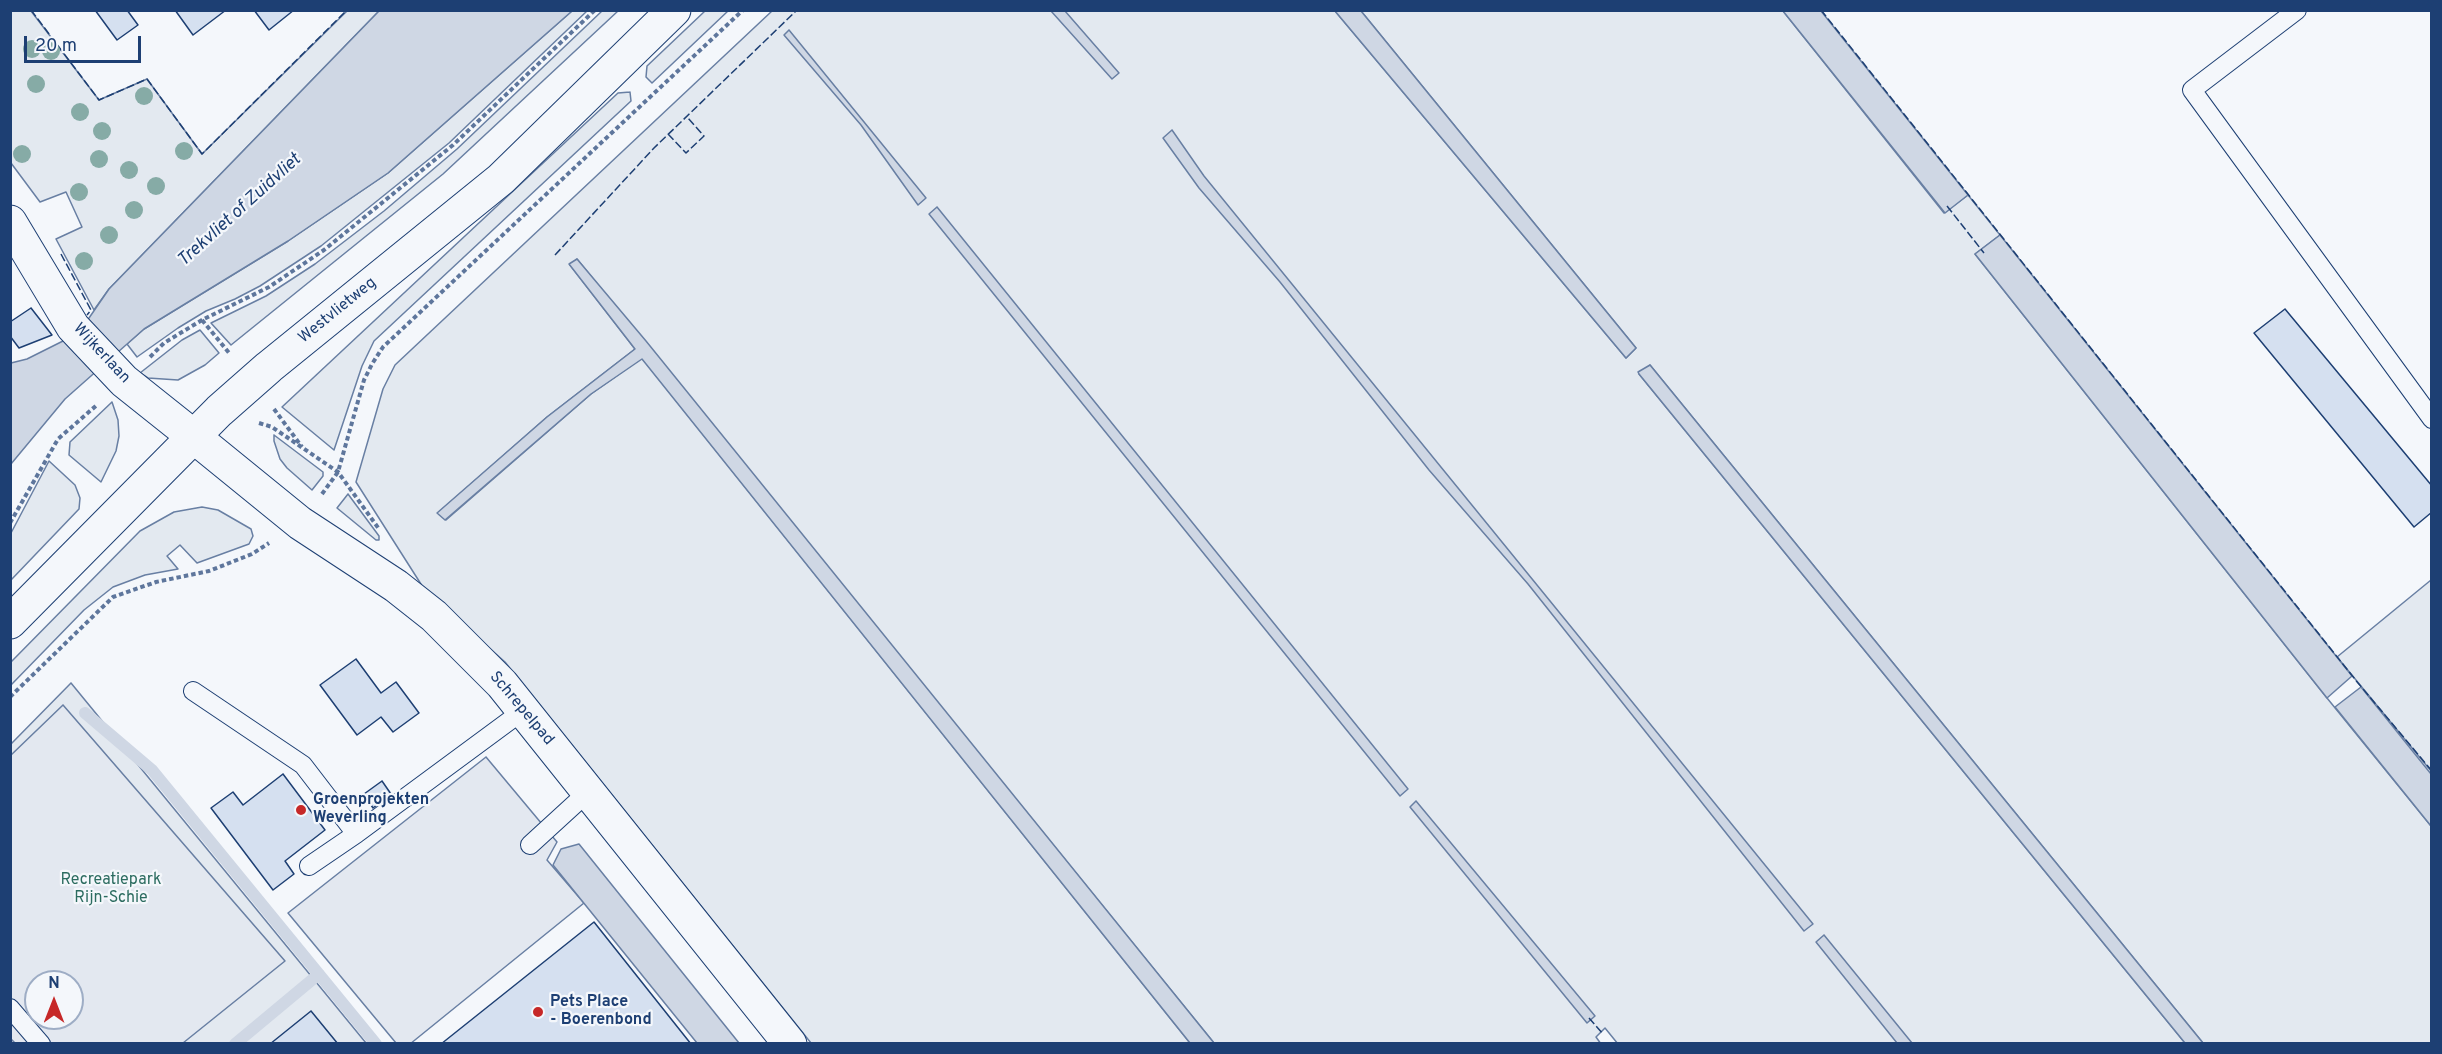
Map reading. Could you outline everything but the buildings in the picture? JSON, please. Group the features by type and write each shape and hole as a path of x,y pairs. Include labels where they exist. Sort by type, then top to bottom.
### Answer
{"street":[{"name":"Westvlietweg","path":"10,622 193,436 269,367 501,179 674,10"},
{"name":"Wijkerlaan","path":"10,222 73,327 116,373 193,436"},
{"name":"Schrepelpad","path":"193,436 300,523 396,586 434,616 502,684 790,1044"}],"lane":[{"path":"2297,10 2192,90 2432,419"},
{"path":"193,691 303,765 356,834"},
{"path":"309,866 524,710"},
{"path":"530,845 589,791"},
{"path":"10,1008 40,1044"}],"path":[{"path":"10,523 58,439 116,373 202,320 269,287 324,250 453,145 595,10"},
{"path":"338,472 364,380 384,347 743,10"},
{"path":"10,698 113,597 156,582 209,572 252,554 300,523"}],"green space":[{"path":"11,11 31,11 99,100 147,79 202,154 347,11 379,11 109,289 94,310 56,239 82,227 66,192 40,202 11,163"},
{"path":"572,11 587,11 449,143 321,246 260,286 206,311 137,357 127,344 144,329 288,241 388,173"},
{"path":"602,11 618,11 443,174 231,345 211,323 266,296 315,264 384,211 457,149"},
{"path":"705,11 728,11 652,83 646,77 647,66"},
{"path":"772,11 1335,11 1626,358 1636,348 1361,11 1783,11 1944,213 1968,195 2000,235 1975,254 2431,826 2431,1043 2203,1043 1650,365 1639,374 2185,1043 1618,1044 1605,1028 1596,1037 1601,1044 1214,1043 577,259 570,265 635,349 547,417 438,513 446,520 591,394 642,358 1190,1043 811,1043 505,662 426,592 356,482 383,389 395,365"},
{"path":"630,92 631,101 374,341 362,366 334,450 282,407 618,93"},
{"path":"200,330 219,353 205,365 178,380 148,378 140,373 182,340"},
{"path":"112,402 118,420 119,436 116,451 101,482 69,455 70,442"},
{"path":"274,435 323,472 323,476 312,490 280,459"},
{"path":"49,461 75,485 80,498 79,509 11,580 11,533"},
{"path":"348,494 379,536 379,540 376,540 337,508"},
{"path":"202,507 218,510 251,529 253,536 249,544 197,563 180,545 167,556 178,569 145,575 113,587 84,610 11,685 11,662 140,531 174,512"},
{"path":"2431,580 2431,771 2337,657"},
{"name":"Recreatiepark Rijn-Schie","path":"71,683 366,1043 11,1044 11,744"}],"shaded area":[{"name":"Recreatiepark Rijn-Schie","path":"63,705 285,961 183,1043 15,1043 10,1038 10,756"},
{"path":"486,757 557,842 547,860 584,903 410,1044 396,1043 288,913"}],"water":[{"name":"Trekvliet of Zuidvliet","path":"379,11 572,11 388,173 288,241 144,329 65,399 11,464 11,363 27,359 63,341 89,318 109,289"},
{"path":"1051,11 1065,11 1119,73 1112,79"},
{"path":"1335,11 1361,11 1636,348 1626,358"},
{"path":"1783,11 1821,11 1968,195 1945,213"},
{"path":"789,30 926,198 918,205 861,125 784,35"},
{"path":"1172,130 1204,176 1813,924 1804,931 1528,584 1429,470 1280,282 1199,188 1163,138"},
{"path":"937,207 1408,789 1400,796 929,214"},
{"path":"2000,235 2352,676 2327,698 1975,254"},
{"path":"577,259 646,341 1214,1043 1190,1043 642,359 591,394 445,520 437,513 547,417 635,349 569,264"},
{"path":"1650,365 2203,1043 2185,1043 1639,374 1638,372"},
{"path":"2361,687 2431,774 2431,826 2335,707"},
{"path":"1416,801 1595,1016 1587,1023 1410,807"},
{"path":"579,844 739,1043 697,1043 553,865 561,849"},
{"path":"1824,935 1912,1043 1897,1043 1816,942"}],"waterway":[{"path":"85,713 152,770 376,1044"},
{"path":"235,1044 319,974"}],"fence":[{"path":"31,10 99,100 147,79 202,154 347,10"},
{"path":"555,255 654,148 797,10"},
{"path":"1821,10 2358,683 2432,771"},
{"path":"668,134 686,153 704,136 687,117"},
{"path":"1947,206 1984,253"},
{"path":"61,254 91,310 87,315"},
{"path":"1589,1018 1603,1034"}],"place":[{"name":"Groenprojekten Weverling","path":"301,810"},
{"name":"Pets Place - Boerenbond","path":"538,1012"}]}
